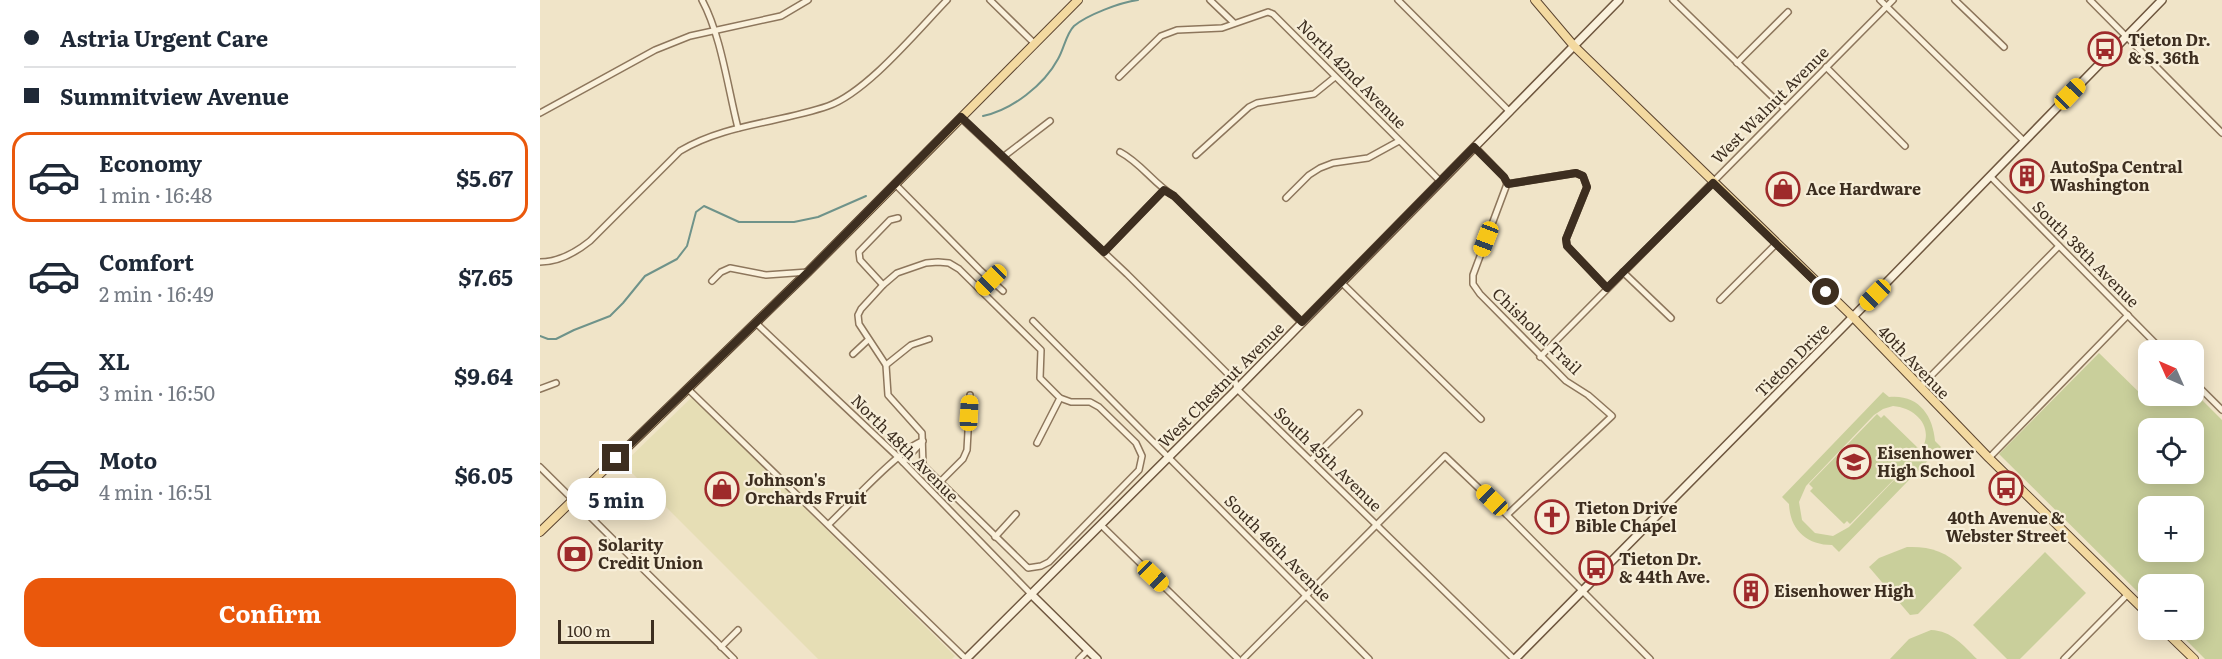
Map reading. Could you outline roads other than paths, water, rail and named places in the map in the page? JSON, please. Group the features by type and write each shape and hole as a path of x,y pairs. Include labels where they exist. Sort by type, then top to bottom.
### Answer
{"main road":[{"path":"540,532 896,185 1078,0"},
{"name":"40th Avenue","path":"1535,0 1574,46 1853,317 1989,458 2138,604"},
{"path":"2174,640 2193,659"}],"street":[{"path":"702,0 709,12 738,128"},
{"path":"540,113 655,50 690,36 781,16 808,0"},
{"path":"540,262 562,258 590,242 680,151 709,136 828,106 844,99 871,78 947,0"},
{"path":"990,0 1035,44"},
{"path":"1119,77 1161,36 1177,30 1222,28 1234,23 1210,0"},
{"path":"1398,0 1510,112"},
{"name":"West Chestnut Avenue","path":"966,659 1237,389 1619,0"},
{"path":"1673,0 1785,109"},
{"path":"1880,0 2024,141"},
{"name":"West Walnut Avenue","path":"1540,357 1893,0"},
{"path":"1955,0 2004,47"},
{"path":"2090,0 2222,133"},
{"name":"Tieton Drive","path":"1514,659 2163,0"},
{"name":"North 42nd Avenue","path":"1234,23 1268,12 1273,14 1440,181"},
{"path":"1737,63 1788,12"},
{"path":"1826,67 1905,146"},
{"path":"1196,155 1249,107 1257,103 1314,94 1335,76"},
{"name":"South 45th Avenue","path":"961,117 1127,274 1235,381 1237,389 1514,659"},
{"path":"1003,157 1050,121"},
{"path":"1286,198 1320,168 1333,163 1368,158 1399,141"},
{"path":"1474,147 1508,184 1576,173 1583,176 1587,187 1566,239 1567,246 1607,288"},
{"path":"1120,152 1132,158 1164,190 1174,196 1302,322"},
{"name":"South 38th Avenue","path":"1990,176 2152,340"},
{"name":"Chisholm Trail","path":"1507,515 1612,416 1588,395 1566,381 1540,357 1473,284 1473,275 1508,184"},
{"path":"896,185 1003,291"},
{"path":"1104,252 1164,190"},
{"path":"883,285 860,260 859,252 890,220 898,218"},
{"path":"1720,300 1776,244"},
{"path":"1920,387 2059,246"},
{"path":"926,263 949,263 981,290 1041,350 1040,378 1060,398 1071,402 1090,402 1099,407 1136,443 1142,456 1138,470 1049,562 1028,568 923,465 923,441 920,429 888,395 886,365 859,324 858,315 861,309 883,285 897,273 926,263"},
{"path":"712,281 721,272 730,268 766,275 808,272"},
{"path":"1623,272 1671,318"},
{"path":"981,290 991,280"},
{"path":"1341,282 1481,419"},
{"path":"1989,458 2128,315"},
{"name":"South 46th Avenue","path":"1033,321 1369,659"},
{"name":"North 48th Avenue","path":"756,323 901,460 1032,595"},
{"path":"886,365 911,345 929,339"},
{"path":"853,354 868,340"},
{"path":"540,389 556,383"},
{"path":"688,389 966,659"},
{"path":"2204,392 2222,411"},
{"path":"940,482 963,459 967,450 970,394"},
{"path":"1037,443 1060,398"},
{"path":"1311,460 1359,413"},
{"path":"829,524 923,441"},
{"path":"1243,659 1445,456 1650,659"},
{"path":"540,467 734,659"},
{"path":"995,537 1016,514"},
{"path":"1101,525 1238,659"},
{"path":"2064,659 2128,594"},
{"path":"1032,595 1097,659"},
{"path":"721,647 738,630"},
{"path":"1079,659 1088,650"}],"waterway":[{"path":"983,116 1016,102 1036,87 1052,69 1074,26 1104,10 1138,0"},
{"path":"540,336 556,339 610,316 645,276 677,259 687,246 696,212 704,206 739,222 794,222 818,217 866,196"}],"place":[{"name":"Tieton Dr. & S. 36th","path":"2105,49"},
{"name":"AutoSpa Central Washington","path":"2027,176"},
{"name":"Ace Hardware","path":"1783,189"},
{"name":"Eisenhower High School","path":"1854,462"},
{"name":"40th Avenue & Webster Street","path":"2006,488"},
{"name":"Johnson's Orchards Fruit","path":"722,489"},
{"name":"Tieton Drive Bible Chapel","path":"1552,517"},
{"name":"Solarity Credit Union","path":"575,554"},
{"name":"Tieton Dr. & 44th Ave.","path":"1596,568"},
{"name":"Eisenhower High","path":"1751,591"}]}
